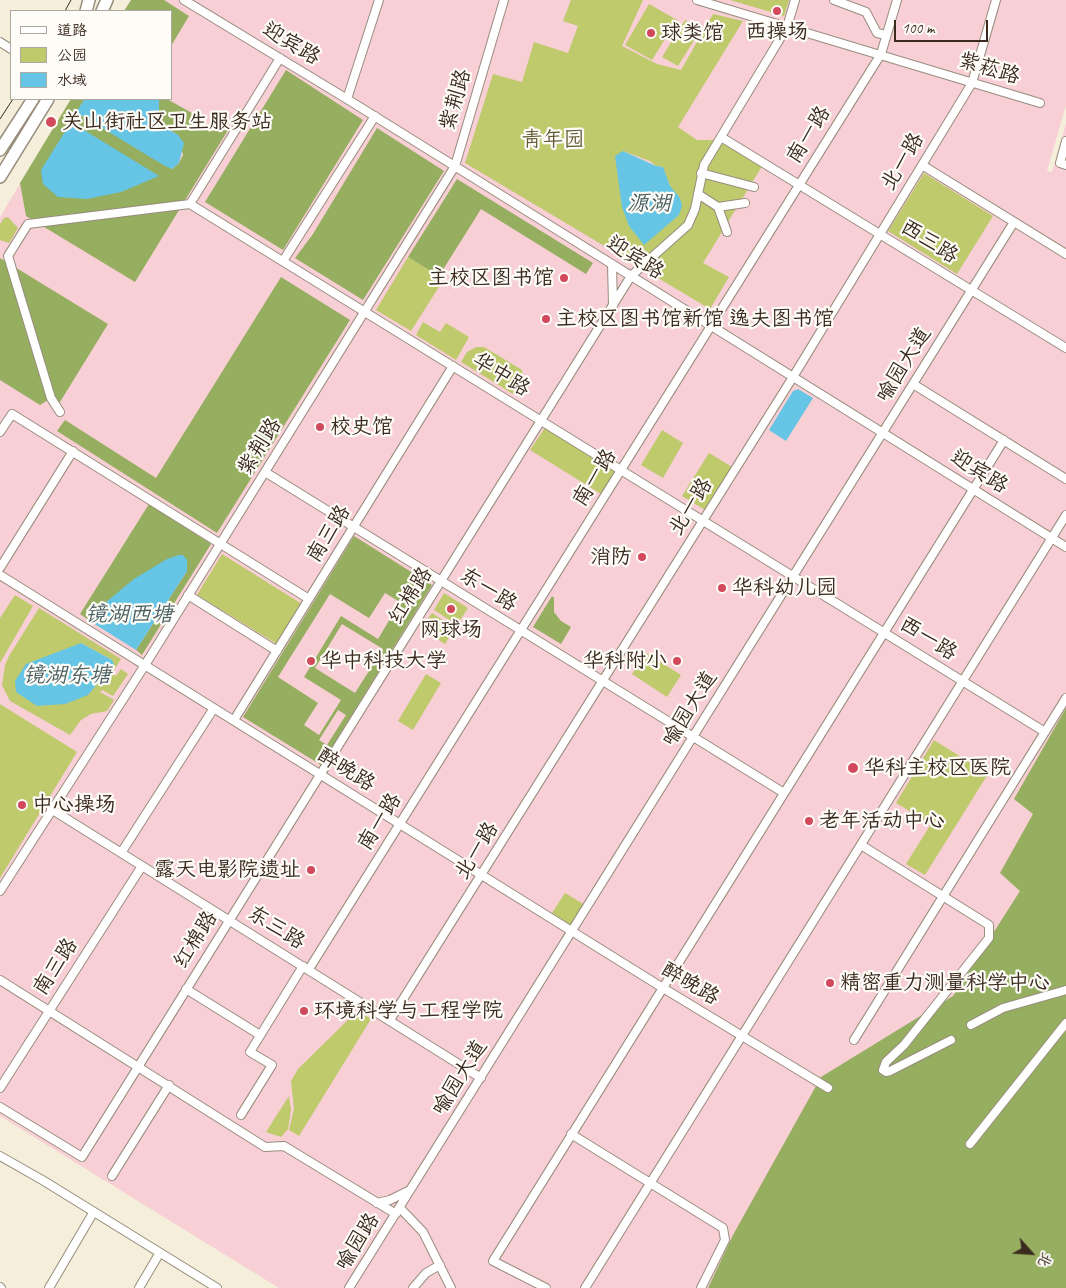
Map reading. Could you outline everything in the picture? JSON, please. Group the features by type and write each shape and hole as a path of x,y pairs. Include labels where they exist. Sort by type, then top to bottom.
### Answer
{"highway":[{"path":"1,148 32,100"},
{"path":"0,177 47,100"}],"street":[{"name":"迎宾路","path":"184,0 375,116 1066,547"},
{"path":"347,99 379,0"},
{"name":"紫荆路","path":"0,891 145,665 455,166 504,0"},
{"name":"紫菘路","path":"697,0 1040,103"},
{"name":"红棉路","path":"0,1107 82,1157 631,276 688,225 693,216 701,173 721,136 787,27 795,0"},
{"path":"834,0 866,12 876,33 886,35"},
{"name":"南一路","path":"241,1115 272,1066 250,1052 260,1035 400,824 881,54 897,0"},
{"name":"北一路","path":"390,1020 483,876 704,521 972,83 996,0"},
{"path":"60,412 51,398 8,256 28,224 190,204 280,58"},
{"path":"283,261 375,116"},
{"name":"西三路","path":"721,136 1066,348"},
{"path":"1066,141 1060,163 1066,165"},
{"path":"922,165 1066,254"},
{"path":"701,173 754,187"},
{"path":"698,194 718,207 727,232"},
{"path":"718,207 745,203"},
{"name":"华中路","path":"190,204 793,576"},
{"name":"喻园大道","path":"398,1211 1014,222"},
{"path":"612,264 613,305"},
{"name":"南三路","path":"234,720 453,366"},
{"path":"913,384 1066,479"},
{"path":"0,432 12,414 309,599"},
{"path":"546,1288 493,1260 1004,440"},
{"path":"0,568 73,451"},
{"name":"东一路","path":"265,472 784,793"},
{"path":"585,1288 1066,515"},
{"name":"醉晚路","path":"0,575 663,988 828,1088"},
{"name":"西一路","path":"793,576 1044,732"},
{"path":"188,595 277,651"},
{"path":"854,1040 1066,698"},
{"path":"121,853 214,708"},
{"name":"东三路","path":"51,809 481,1078"},
{"path":"861,845 989,925 988,938 904,1045 883,1066 883,1070 886,1072 890,1071 951,1040"},
{"name":"南三路","path":"0,1088 142,866"},
{"path":"0,980 265,1147 284,1146 377,1203 398,1211 423,1232 451,1288"},
{"path":"186,989 260,1035"},
{"path":"971,1025 1003,1008 1066,990"},
{"path":"970,1144 1066,1022"},
{"path":"112,1176 169,1085"},
{"path":"571,1134 723,1228 725,1240 701,1288"},
{"path":"0,1156 217,1288"},
{"path":"377,1203 390,1200 411,1189"},
{"name":"喻园路","path":"349,1288 398,1211"},
{"path":"50,1287 93,1212"},
{"path":"139,1288 159,1254"},
{"path":"413,1288 426,1273 440,1265"}],"shaded area":[{"name":"华中科技大学","path":"131,0 1066,0 1066,105 1047,171 1052,172 1066,123 1066,1103 945,1288 279,1288 0,1116 0,217 70,100 172,100 172,10 125,10"}],"green space":[{"path":"131,0 164,0 189,16 172,44 172,10 125,10"},
{"name":"青年园","path":"571,0 643,0 622,46 657,64 681,70 713,14 743,21 678,127 697,140 723,140 764,163 703,263 729,277 710,309 465,163 493,74 522,82 534,42 568,53 578,26 563,21","holes":["623,151 650,161 656,166 663,167 670,187 680,198"]},
{"name":"西操场","path":"730,0 789,0 784,16"},
{"name":"球类馆","path":"649,4 677,20 652,60 625,45"},
{"path":"685,20 701,29 678,66 662,57"},
{"path":"286,70 363,120 283,250 205,202"},
{"path":"70,100 84,100 77,112 172,169 179,163 183,155 178,135 163,126 159,118 159,100 169,100 199,117 196,123 209,131 228,130 135,282 26,216 20,183"},
{"path":"377,128 444,171 363,300 295,258 313,234"},
{"path":"924,173 993,216 957,274 888,231"},
{"path":"457,179 593,263 586,274 481,209 439,276 408,257"},
{"path":"8,217 18,228 9,243 0,240 0,224 4,218"},
{"path":"408,257 439,276 442,282 411,331 376,310"},
{"path":"0,258 108,324 60,402 51,398 40,405 0,380"},
{"path":"281,277 350,320 217,533 57,431 65,420 156,478"},
{"path":"423,322 440,332 446,323 469,337 456,360 416,335"},
{"path":"476,347 484,347 522,370 522,379 513,394 461,362 467,352"},
{"path":"546,426 617,470 601,494 530,450"},
{"path":"662,430 683,443 663,478 641,465"},
{"path":"709,453 732,467 705,510 682,496"},
{"path":"149,504 211,544 142,655 136,650 187,571 116,595 105,603 93,623 80,614"},
{"path":"354,536 432,585 321,765 243,717","holes":["385,593 400,602 378,639 341,616 304,677 341,700 319,735 304,725 318,703 278,677 330,594 369,618","342,624 383,649 355,693 315,668","338,710 346,715 327,745 319,740"]},
{"path":"222,554 302,604 277,644 197,595"},
{"name":"网球场","path":"444,593 468,608 457,625 434,610"},
{"path":"15,595 33,606 0,663 0,618"},
{"path":"552,596 554,598 554,612 561,621 571,627 561,644 533,627"},
{"path":"39,608 121,659 108,680 113,674 116,676 121,669 128,674 113,696 102,690 100,692 114,700 107,711 91,714 81,720 70,735 10,701 2,685 5,665","holes":["81,643 112,660 111,670 107,671 88,695"]},
{"name":"网球场","path":"432,613 455,628 445,644 421,629"},
{"path":"646,653 681,675 667,697 632,674"},
{"path":"426,674 441,683 413,730 398,721"},
{"name":"中心操场","path":"0,704 77,752 0,878"},
{"path":"1066,708 1066,1288 708,1288 733,1235 821,1077 953,996 1020,891 1000,873 1033,814 1014,799"},
{"path":"934,740 988,774 925,875 906,864 931,824 896,803"},
{"path":"565,893 585,905 572,926 552,913"},
{"path":"358,1010 371,1019 299,1136 289,1130 294,1109 291,1081 298,1069"},
{"path":"289,1096 291,1110 288,1129 281,1137 266,1132"}],"water":[{"path":"84,100 159,100 159,118 163,126 178,135 184,143 179,163 172,169 165,166 76,112"},
{"path":"71,122 159,176 121,192 87,199 58,197 43,184 41,170"},
{"name":"源湖","path":"623,151 656,166 663,167 670,186 680,198 682,206 679,215 644,245 629,226 622,207 615,156"},
{"path":"798,389 813,398 786,441 769,430 793,391"},
{"name":"镜湖西塘","path":"183,555 187,560 187,571 136,650 93,623 105,603 134,579 167,559"},
{"name":"镜湖东塘","path":"81,643 112,660 115,667 107,672 88,695 65,704 37,706 16,692 15,681 26,664"}],"tram line":[{"path":"66,10 71,0"},
{"path":"0,119 12,100"}],"place":[{"name":"西操场","path":"777,11"},
{"name":"球类馆","path":"651,33"},
{"name":"关山街社区卫生服务站","path":"51,122"},
{"name":"主校区图书馆","path":"564,278"},
{"name":"主校区图书馆新馆 逸夫图书馆","path":"546,319"},
{"name":"校史馆","path":"320,427"},
{"name":"消防","path":"642,557"},
{"name":"华科幼儿园","path":"722,588"},
{"name":"网球场","path":"451,609"},
{"name":"华中科技大学","path":"311,661"},
{"name":"华科附小","path":"677,661"},
{"name":"华科主校区医院","path":"853,768"},
{"name":"中心操场","path":"22,805"},
{"name":"老年活动中心","path":"809,821"},
{"name":"露天电影院遗址","path":"311,870"},
{"name":"精密重力测量科学中心","path":"830,983"},
{"name":"环境科学与工程学院","path":"304,1011"}]}
